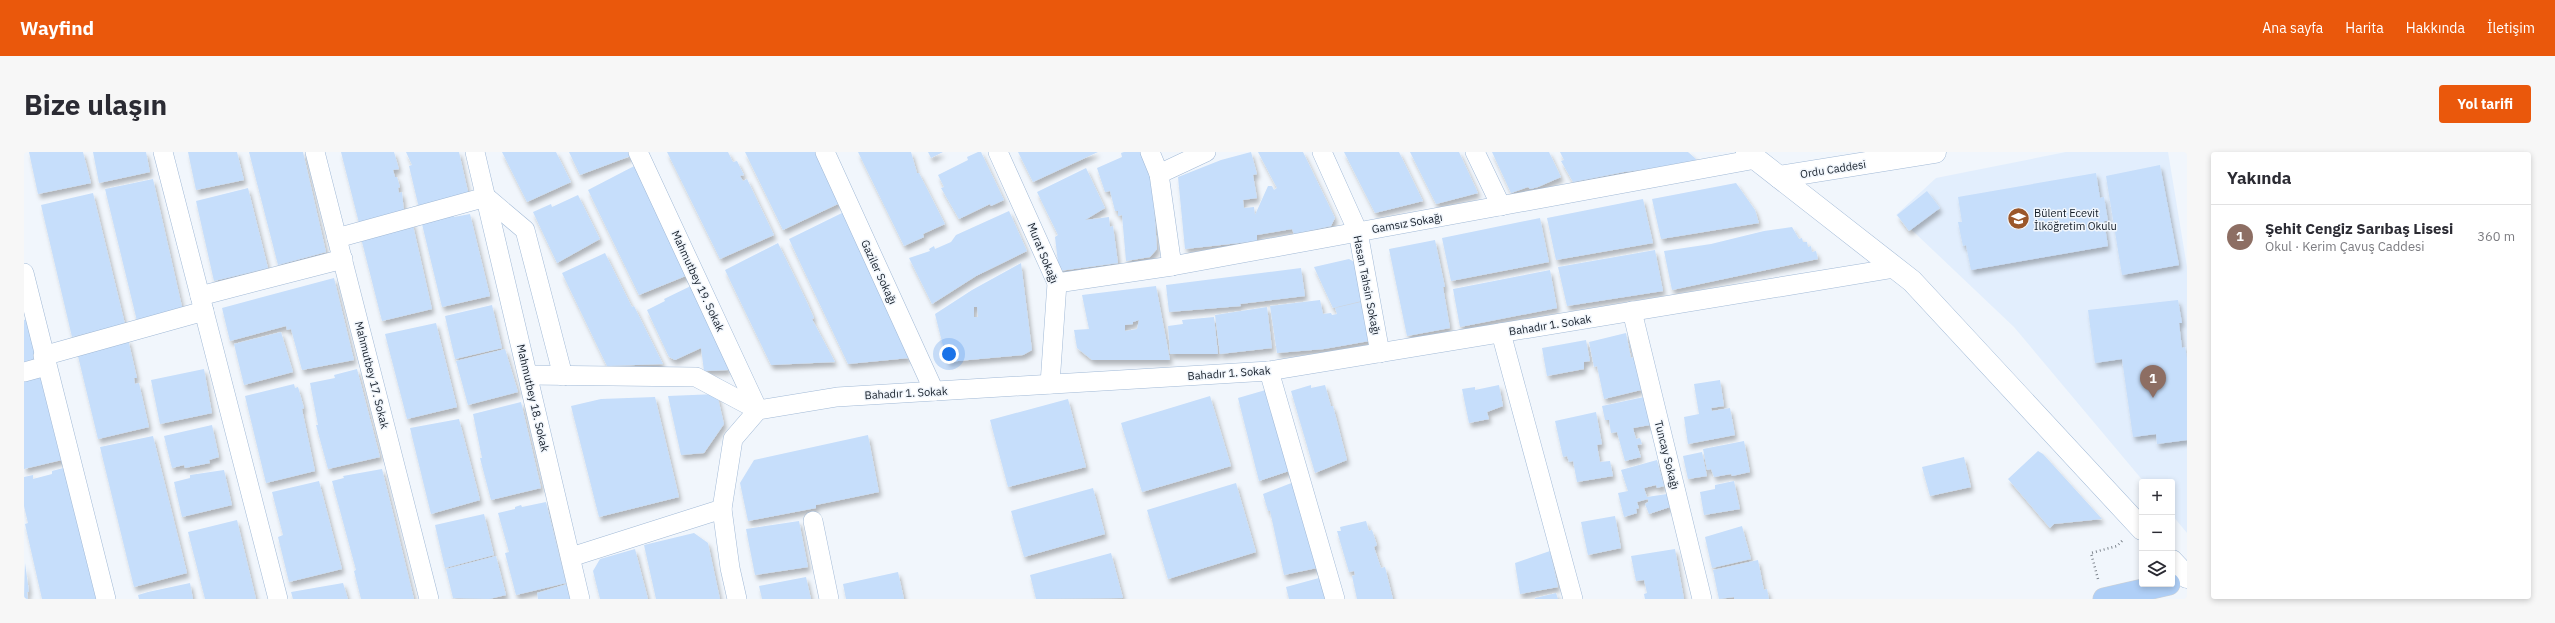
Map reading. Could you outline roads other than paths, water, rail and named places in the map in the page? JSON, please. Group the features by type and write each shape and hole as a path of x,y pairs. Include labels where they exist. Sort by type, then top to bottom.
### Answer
{"main road":[{"path":"2175,582 2187,580"},
{"path":"2104,599 2156,587"}],"street":[{"path":"163,152 278,599"},
{"name":"Mahmutbey 17. Sokak","path":"315,152 429,599"},
{"name":"Mahmutbey 18. Sokak","path":"475,152 580,599"},
{"name":"Mahmutbey 19. Sokak","path":"638,152 758,410"},
{"name":"Gaziler Sokağı","path":"825,152 934,391"},
{"name":"Murat Sokağı","path":"998,152 1057,283 1050,384"},
{"path":"1150,152 1158,174 1172,266"},
{"path":"1158,174 1206,152"},
{"name":"Hasan Tahsin Sokağı","path":"1322,152 1358,232 1380,353"},
{"path":"1475,152 1501,206"},
{"name":"Ordu Caddesi","path":"1778,178 1935,152"},
{"path":"1751,156 1912,281 2139,526"},
{"name":"Gamsız Sokağı","path":"1057,283 1172,266 1501,206 1751,156"},
{"path":"337,238 486,197 525,230 563,376"},
{"path":"24,372 45,361 202,303 343,259"},
{"name":"Bahadır 1. Sokak","path":"758,410 837,397 1269,371 1895,268"},
{"path":"24,273 106,599"},
{"name":"Tuncay Sokağı","path":"1632,311 1702,599"},
{"path":"1501,333 1573,599"},
{"path":"1269,371 1335,599"},
{"path":"528,375 696,377 758,410 733,439 722,509 730,568 737,599"},
{"path":"570,557 722,509"},
{"path":"813,520 828,599"},
{"path":"2175,564 2187,576"}],"place":[{"name":"Bülent Ecevit İlköğretim Okulu","path":"2018,219"},
{"name":"Şehit Cengiz Sarıbaş Lisesi","path":"2153,398"}]}
